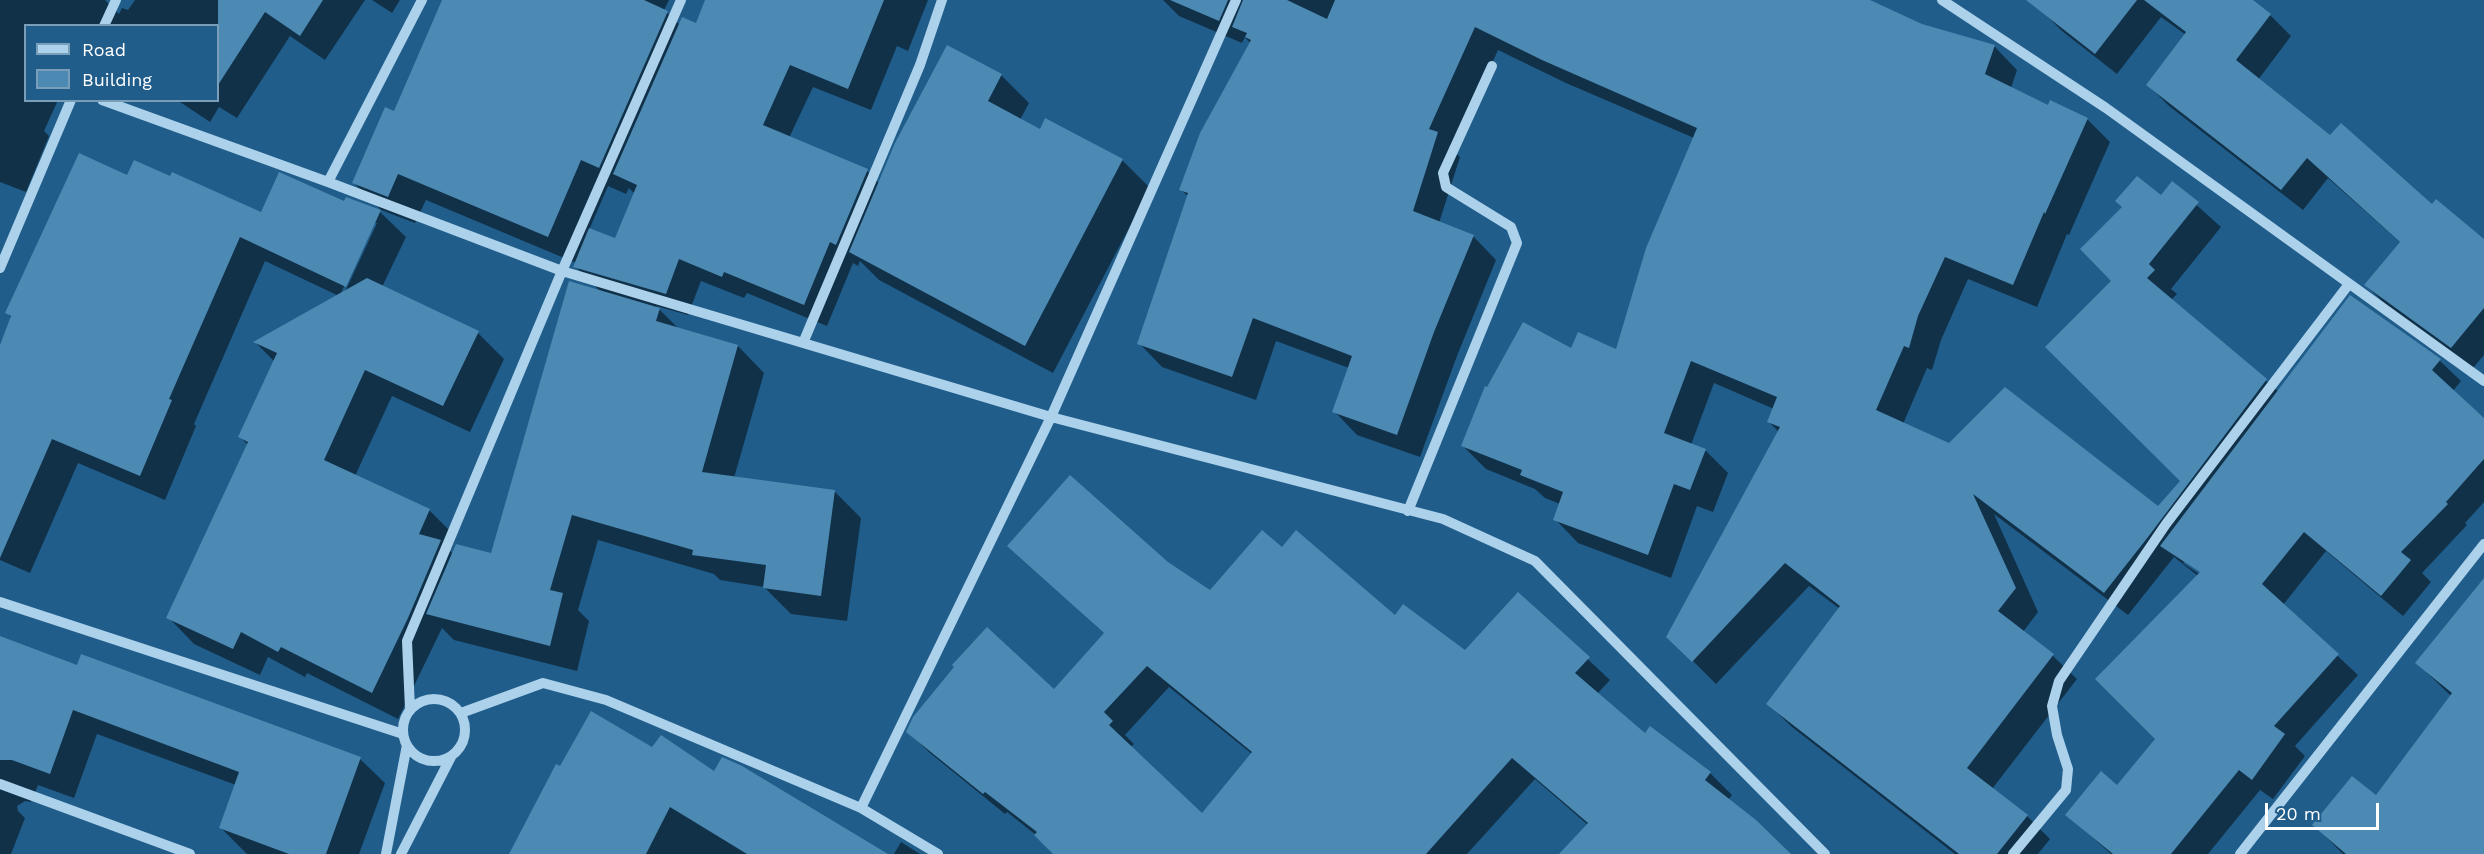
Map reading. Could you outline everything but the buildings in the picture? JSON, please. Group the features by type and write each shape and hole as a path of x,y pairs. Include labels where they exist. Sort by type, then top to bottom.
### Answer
{"street":[{"path":"105,24 116,0"},
{"path":"328,182 422,0"},
{"path":"410,709 407,641 562,271 681,0"},
{"path":"803,343 920,65 942,0"},
{"path":"861,808 1050,417 1236,0"},
{"path":"1942,0 2106,108 2484,381"},
{"path":"1408,511 1517,243 1511,227 1446,187 1443,172 1492,66"},
{"path":"0,268 70,102"},
{"path":"108,102 328,182 562,271 1050,417 1443,519 1535,561 1825,854"},
{"path":"2013,854 2066,789 2068,769 2057,735 2052,706 2059,681 2166,524 2349,284"},
{"path":"2240,854 2484,544"},
{"path":"0,602 405,740 414,754 429,761 451,757"},
{"path":"461,713 543,683 606,700 861,808 938,854"},
{"path":"386,854 405,740 403,723 410,709 419,702 440,699 450,703 461,713 466,734 459,750 451,757 401,854"},
{"path":"0,784 190,854"}]}
